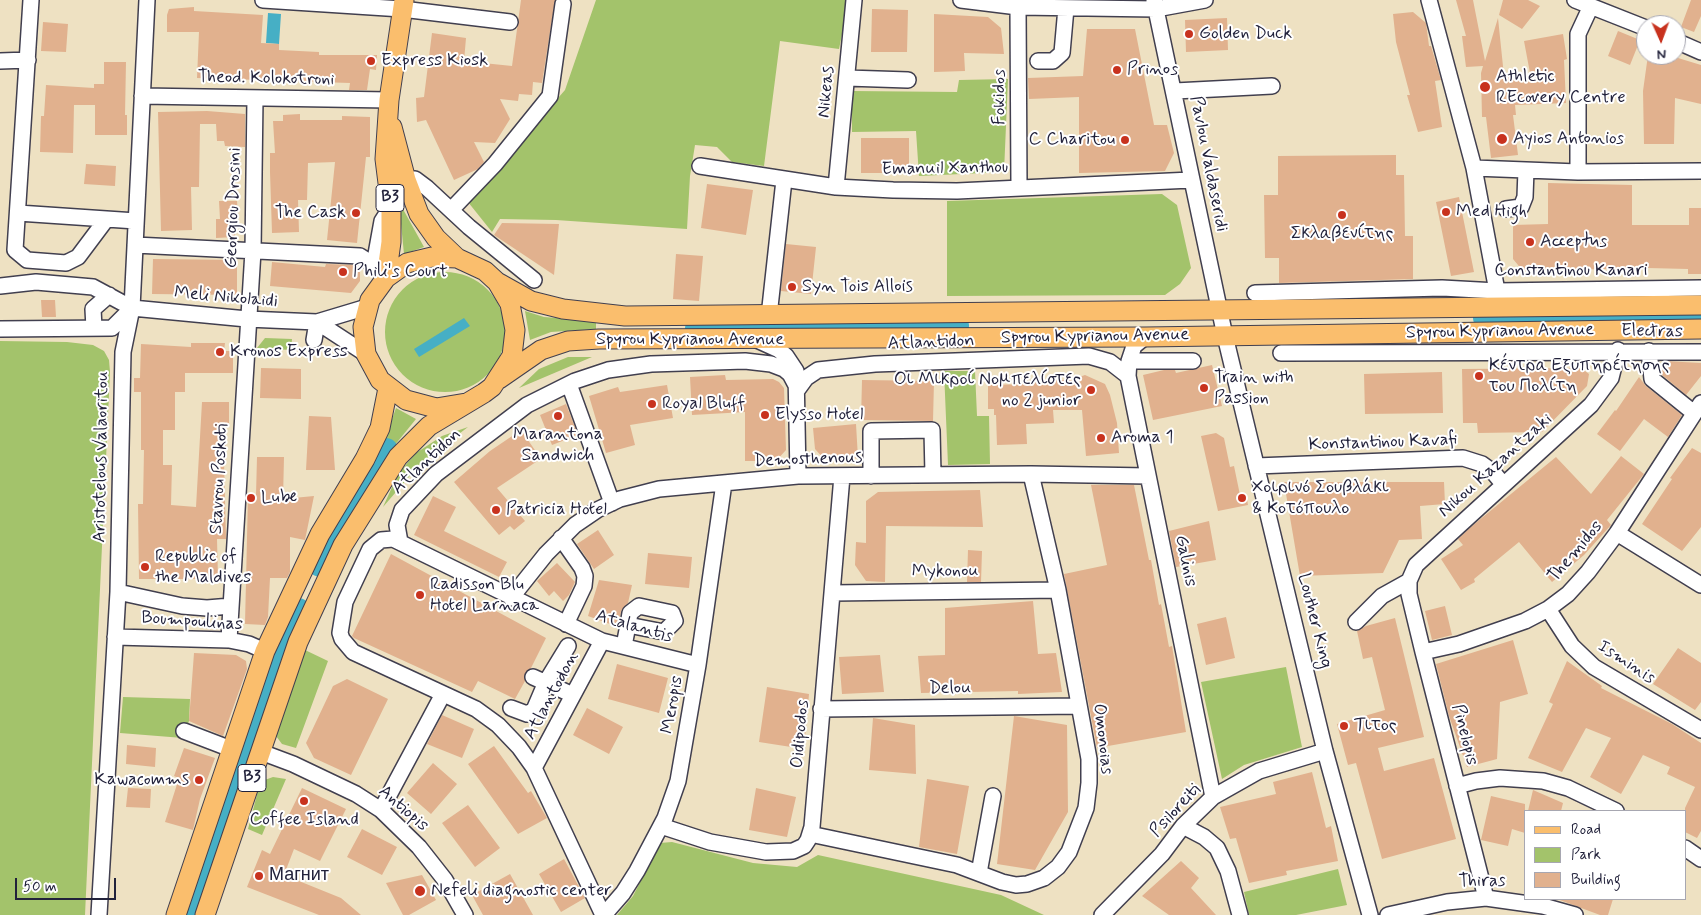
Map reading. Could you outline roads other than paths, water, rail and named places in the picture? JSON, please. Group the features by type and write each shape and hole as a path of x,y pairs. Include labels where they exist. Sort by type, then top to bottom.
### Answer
{"main road":[{"name":"B3","path":"403,5 389,110 385,159 391,207 391,242 380,271 377,288 367,307 363,327 366,354 374,371 388,388 406,400 425,407 446,408 466,403"},
{"name":"B3","path":"205,915 298,642 343,545 398,457 430,426 484,393 499,379 512,356 515,330 510,304 497,282 478,267 457,258 436,238 419,214 406,180 389,110"},
{"name":"B3","path":"380,271 432,257 457,258"},
{"name":"Spyrou Kyprianou Avenue","path":"497,282 531,301 564,309 625,316 1701,305"},
{"name":"Spyrou Kyprianou Avenue","path":"499,379 541,350 568,341 599,339 757,340 1145,337 1701,329"},
{"name":"B3","path":"176,915 265,651 320,534 356,475 380,428 388,388"}],"street":[{"path":"31,0 15,250 27,260 66,263 78,257 105,220"},
{"name":"Aristotelous Valaoritou","path":"99,915 118,592 123,352 132,308 147,0"},
{"path":"263,0 403,5 510,22"},
{"name":"Nikeas","path":"836,187 854,0"},
{"path":"961,0 1018,7 1066,8 1155,5 1205,0"},
{"path":"1429,0 1474,168 1497,291"},
{"path":"1575,0 1636,24"},
{"path":"451,210 496,164 550,96 563,4"},
{"name":"Pavlou Valdaseridi","path":"1155,5 1175,91 1191,180 1225,336"},
{"path":"1578,172 1578,34 1592,6"},
{"name":"Fokidos","path":"1018,7 1019,187"},
{"path":"1038,62 1052,61 1062,53 1066,8"},
{"path":"1686,45 1701,52"},
{"path":"0,61 28,60"},
{"path":"846,78 908,80"},
{"path":"1175,91 1272,86"},
{"name":"Theod. Kolokotroni","path":"142,96 255,98 389,110"},
{"name":"Georgiou Drosini","path":"248,320 252,251 255,98"},
{"name":"Emanuil Xanthou","path":"700,166 836,187 957,190 1191,180"},
{"path":"1474,168 1578,172 1701,171"},
{"path":"1506,209 1521,207 1525,197 1526,170"},
{"path":"406,180 415,179 534,280"},
{"path":"769,316 784,180"},
{"path":"18,213 136,222"},
{"path":"135,245 360,256 380,271"},
{"path":"0,286 36,282 93,286 132,308 112,328 0,329"},
{"name":"Constantinou Kanari","path":"1255,294 1442,288 1497,291 1701,288"},
{"path":"0,294 36,292 109,294"},
{"path":"94,328 93,309 109,294"},
{"name":"Meli Nikolaidi","path":"132,308 248,320 317,322 367,307"},
{"name":"Stavrou Poskoti","path":"229,640 248,320"},
{"path":"314,340 317,322 366,354"},
{"name":"Louther King","path":"1225,336 1325,751 1370,915"},
{"path":"1145,337 1134,346 1129,368 1193,361"},
{"path":"757,340 786,356 796,371 798,389 798,476"},
{"name":"Electras","path":"1281,353 1302,360 1618,350 1701,352"},
{"name":"Nikou Kazantzaki","path":"1409,580 1416,565 1590,405 1611,378 1618,350"},
{"path":"1649,351 1652,379 1696,416"},
{"name":"Atlantidon","path":"400,542 397,533 398,517 424,485 508,418 528,405 573,382 608,370 651,364 745,361 770,364 784,369 790,374 798,389 806,378 818,370 874,364 1089,356 1129,368"},
{"name":"Galinis","path":"1129,368 1148,476 1213,797"},
{"path":"573,382 604,457"},
{"path":"573,382 612,503"},
{"name":"Themidos","path":"1423,652 1458,644 1511,626 1548,609 1578,584 1617,533 1696,416"},
{"path":"871,476 872,431 932,430 933,475"},
{"name":"Konstantinou Kavafi","path":"1256,466 1463,458 1482,464 1493,472 1503,484"},
{"name":"Demosthenous","path":"511,598 560,538 585,517 612,503 658,489 798,476 1031,474 1148,476"},
{"name":"Omonoias","path":"810,834 957,865 1002,882 1016,885 1036,882 1052,873 1069,852 1081,824 1090,783 1089,759 1058,590 1031,474"},
{"name":"Oidipodos","path":"810,834 842,476"},
{"name":"Meropis","path":"604,915 630,883 661,826 678,781 698,665 724,483"},
{"path":"1617,533 1701,585"},
{"path":"560,538 582,568 585,576 584,586 566,624"},
{"path":"400,542 393,539 381,540 370,549 345,602 340,633 347,647 359,656 443,694 492,719 519,747 534,768 604,915"},
{"name":"Atalantis","path":"400,542 602,641 698,665"},
{"path":"1356,622 1382,596 1409,580"},
{"name":"Pinelopis","path":"1409,580 1409,594 1423,652 1486,898"},
{"name":"Mykonou","path":"833,593 1058,590"},
{"path":"118,592 182,606 207,608 232,606"},
{"name":"Isminis","path":"1548,609 1572,646 1594,667 1701,730"},
{"path":"624,646 628,625"},
{"name":"Boumpoulinas","path":"115,637 229,640 249,644 265,651"},
{"name":"Atlantodon","path":"534,768 602,641"},
{"path":"511,708 527,714 534,710 539,679 568,646"},
{"path":"539,679 573,695"},
{"path":"381,810 443,694"},
{"name":"Delou","path":"821,709 1079,706"},
{"path":"184,731 231,749"},
{"name":"Psiloreiti","path":"1102,915 1162,854 1183,826 1213,797 1260,772 1325,751"},
{"name":"Antiopis","path":"261,752 293,764 356,794 381,810 419,847 445,880 465,915"},
{"path":"1457,786 1500,778 1543,781 1568,788 1614,810"},
{"path":"979,873 993,796"},
{"path":"661,826 710,842 779,852 799,849 804,846 810,834"},
{"path":"1183,826 1204,837 1217,848 1228,871 1240,915"},
{"path":"1686,849 1701,859"},
{"name":"Thiras","path":"1388,915 1447,902 1486,898 1526,903 1575,915"}],"water":[{"path":"268,13 281,14 279,44 266,43"},
{"path":"464,318 470,326 419,357 414,349"}],"waterway":[{"path":"1485,318 1701,316"},
{"path":"697,329 957,326"},
{"path":"320,565 351,506 386,450"},
{"path":"191,915 273,673 298,610"}],"place":[{"name":"Golden Duck","path":"1189,34"},
{"name":"Express Kiosk","path":"371,61"},
{"name":"Prinos","path":"1117,70"},
{"name":"Athletic REcovery Centre","path":"1485,87"},
{"name":"Ayios Antonios","path":"1502,139"},
{"name":"C Charitou","path":"1125,140"},
{"name":"Med High","path":"1446,212"},
{"name":"The Cask","path":"356,213"},
{"name":"Σκλαβενίτης","path":"1342,215"},
{"name":"Acceptus","path":"1530,242"},
{"name":"Phili's Court","path":"343,272"},
{"name":"Syn Tois Allois","path":"792,287"},
{"name":"Kronos Express","path":"220,352"},
{"name":"Κέντρα Εξυπηρέτησης του Πολίτη","path":"1479,376"},
{"name":"Train with Passion","path":"1204,388"},
{"name":"Οι Μικροί Νομπελίστες no 2 junior","path":"1091,390"},
{"name":"Royal Bluff","path":"652,404"},
{"name":"Elysso Hotel","path":"765,415"},
{"name":"Marantona Sandwich","path":"558,416"},
{"name":"Aroma 1","path":"1101,438"},
{"name":"Lube","path":"251,498"},
{"name":"Χοιρινό Σουβλάκι & Κοτόπουλο","path":"1242,498"},
{"name":"Patricia Hotel","path":"496,510"},
{"name":"Republic of the Maldives","path":"145,567"},
{"name":"Radisson Blu Hotel Larnaca","path":"420,595"},
{"name":"Τιτος","path":"1344,726"},
{"name":"Kawacomms","path":"199,780"},
{"name":"Coffee Island","path":"304,801"},
{"name":"Магнит","path":"259,876"},
{"name":"Nefeli diagnostic center","path":"420,891"}]}
